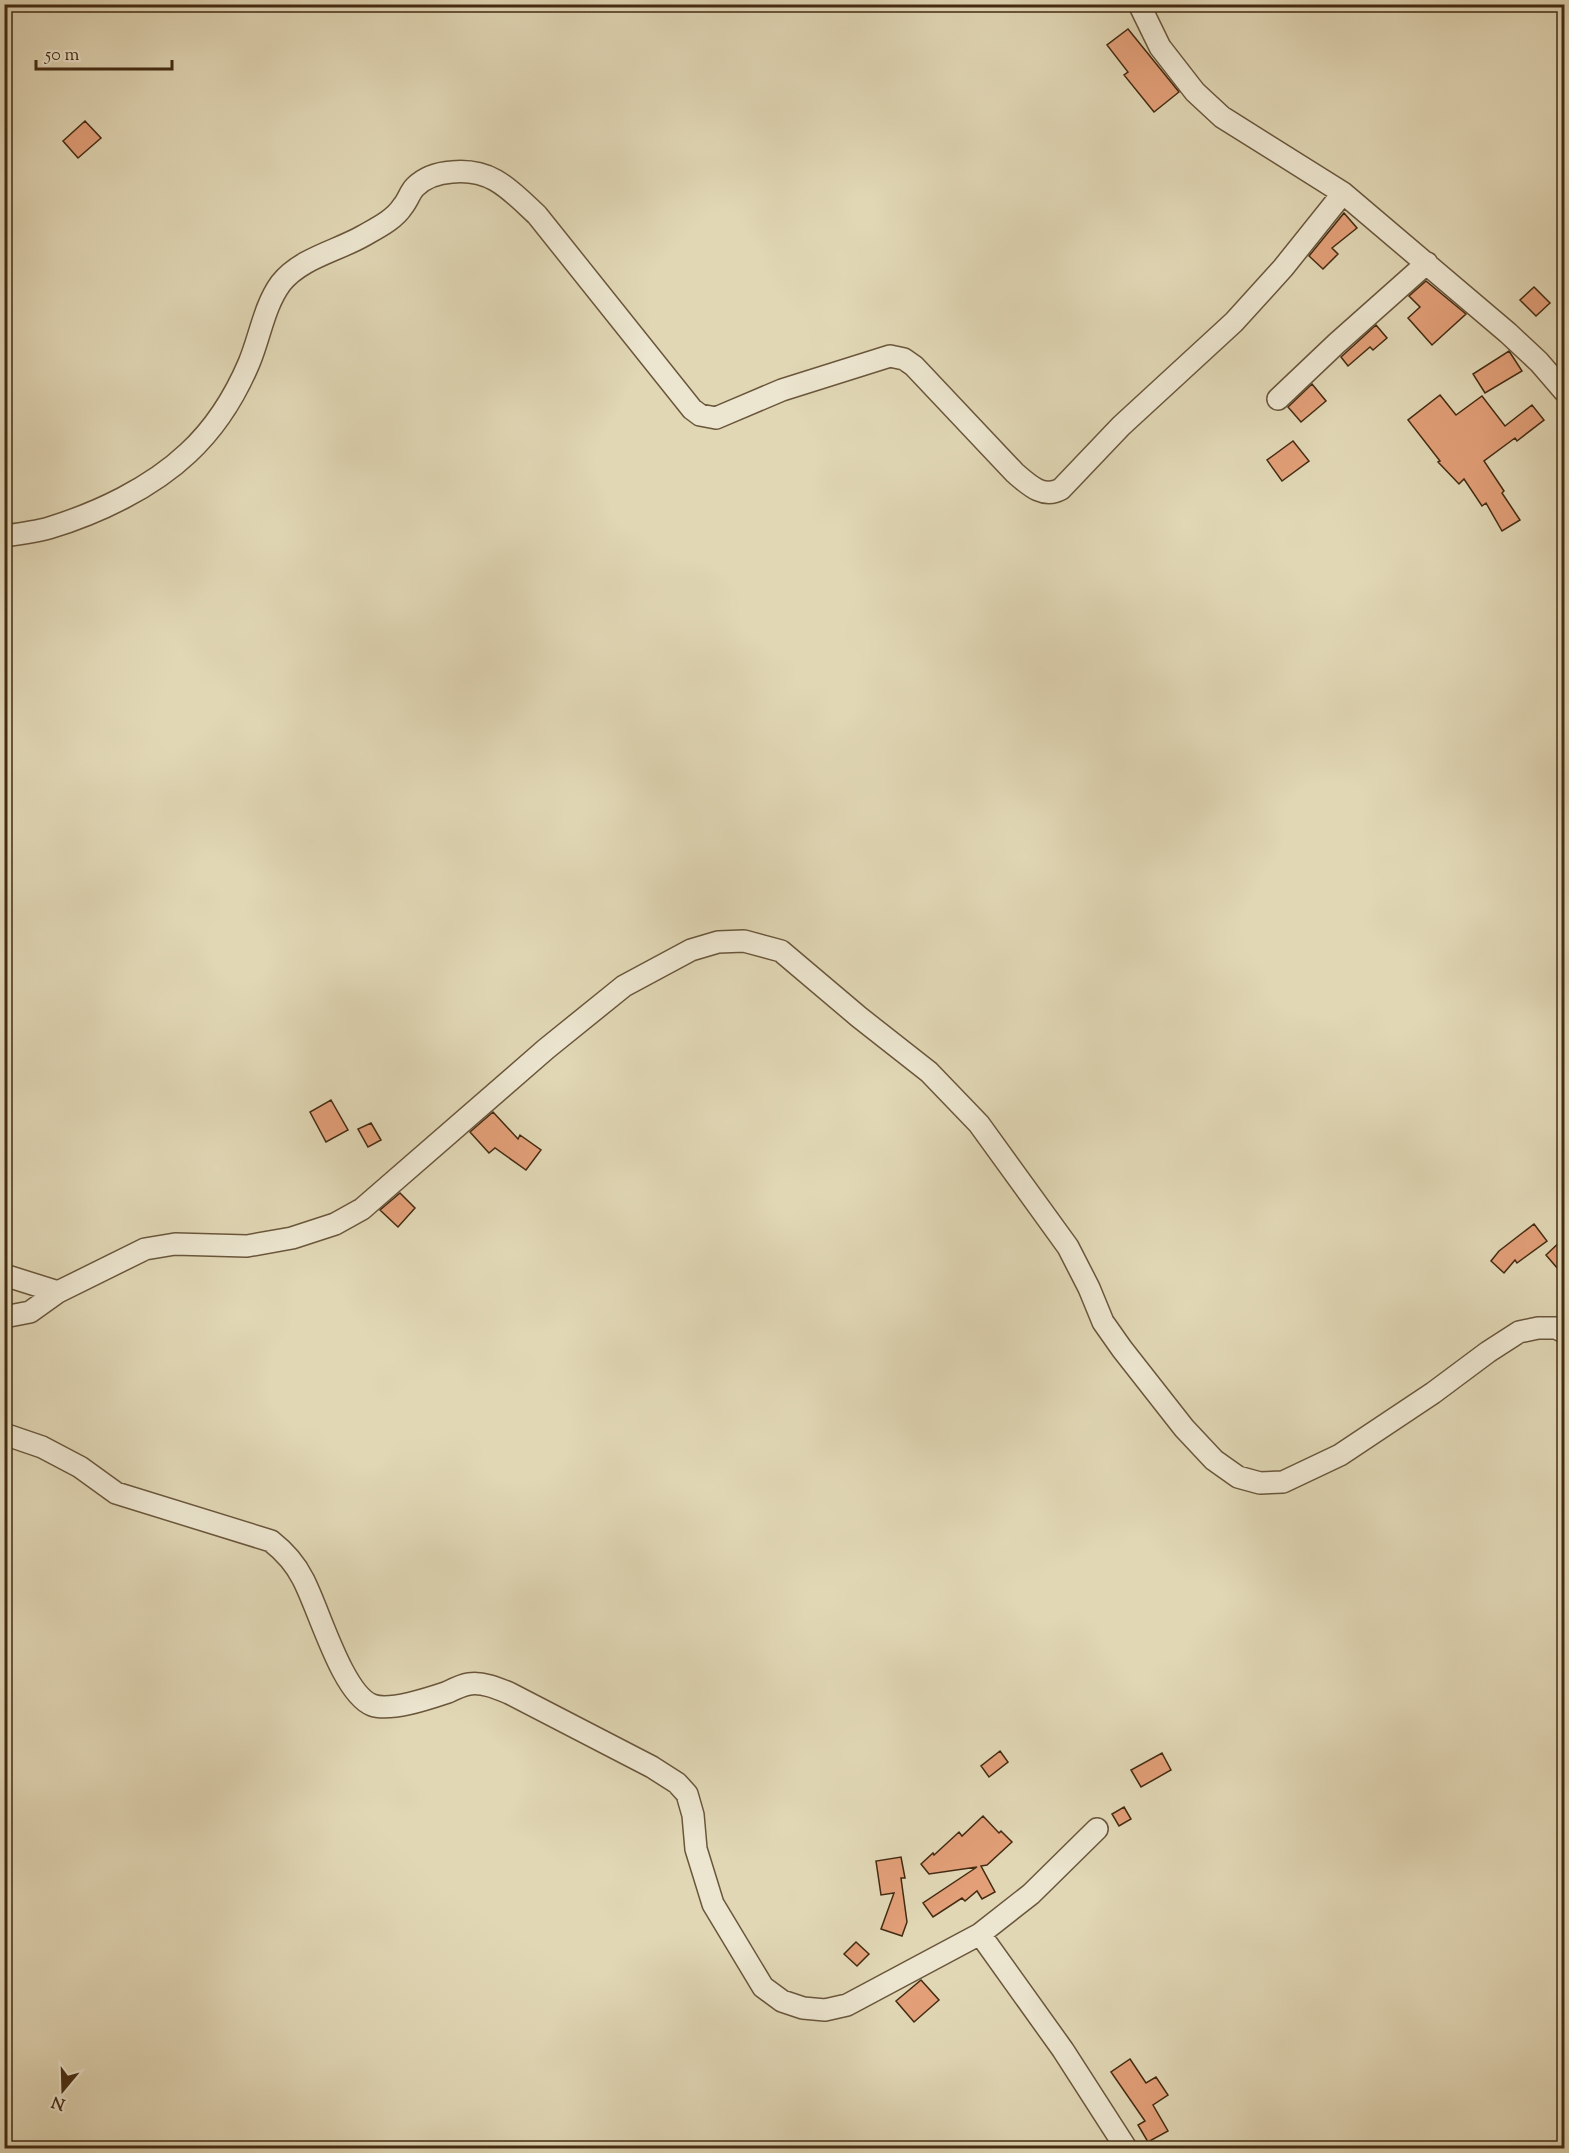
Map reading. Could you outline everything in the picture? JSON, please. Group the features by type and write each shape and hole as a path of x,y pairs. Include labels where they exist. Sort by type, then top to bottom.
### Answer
{"street":[{"path":"1138,4 1160,47 1195,92 1222,117 1343,193 1539,362 1564,392"},
{"path":"4,536 48,528 98,510 153,480 188,453 220,418 249,363 268,306 280,284 295,268 355,241 385,223 402,208 414,188 429,176 444,172 481,172 512,192 537,215 692,409 700,415 716,418 782,390 890,356 898,357 914,366 1015,473 1034,488 1042,492 1053,493 1061,489 1121,426 1234,322 1283,268 1343,193"},
{"path":"1278,399 1337,343 1427,264"},
{"path":"4,1317 30,1312 58,1292 145,1249 175,1244 247,1246 292,1238 334,1224 362,1209 546,1049 624,986 691,950 718,942 744,941 781,951 929,1072 979,1124 1068,1247 1103,1322 1122,1349 1184,1428 1214,1460 1238,1477 1260,1483 1283,1482 1340,1455 1433,1394 1488,1352 1519,1332 1538,1328 1556,1328 1564,1332"},
{"path":"4,1275 58,1292"},
{"path":"4,1434 42,1447 80,1467 116,1493 271,1541 287,1554 303,1579 336,1656 355,1691 363,1700 375,1707 423,1700 469,1684 491,1686 509,1693 652,1767 677,1783 687,1794 693,1815 696,1849 713,1904 763,1987 782,2001 803,2008 825,2010 847,2005 980,1934 1031,1894 1097,1829"},
{"path":"980,1934 1063,2050 1126,2148"}],"building":[{"path":"1128,29 1179,92 1154,112 1124,75 1128,72 1107,45"},
{"path":"85,121 101,138 78,158 63,141"},
{"path":"1344,213 1357,228 1332,248 1338,254 1323,269 1309,256"},
{"path":"1426,281 1466,314 1432,345 1408,318 1420,307 1409,296"},
{"path":"1534,287 1550,303 1536,316 1520,300"},
{"path":"1376,325 1387,338 1373,350 1370,347 1348,366 1341,357"},
{"path":"1509,351 1522,371 1485,393 1473,374"},
{"path":"1312,384 1326,401 1301,422 1288,407"},
{"path":"1440,395 1456,415 1482,396 1505,426 1532,405 1544,420 1517,441 1515,438 1484,461 1520,520 1502,531 1486,503 1482,506 1464,479 1459,484 1438,462 1440,461 1408,420"},
{"path":"1293,441 1309,461 1282,481 1267,460"},
{"path":"331,1100 348,1130 326,1142 310,1112"},
{"path":"493,1112 518,1139 520,1135 541,1150 526,1170 495,1148 489,1153 470,1132"},
{"path":"371,1123 381,1140 368,1147 358,1129"},
{"path":"400,1193 415,1208 398,1227 380,1210"},
{"path":"1534,1224 1547,1241 1517,1263 1515,1260 1504,1273 1491,1261 1499,1251"},
{"path":"1564,1238 1564,1276 1546,1255"},
{"path":"1000,1751 1008,1762 989,1777 981,1766"},
{"path":"1162,1753 1171,1770 1141,1787 1131,1770"},
{"path":"1124,1807 1131,1819 1119,1826 1112,1814"},
{"path":"983,1816 999,1833 1001,1831 1012,1842 987,1865 981,1866 995,1892 982,1899 977,1891 965,1901 962,1898 933,1917 923,1903 977,1867 929,1874 921,1864 959,1832 962,1836"},
{"path":"901,1857 905,1878 901,1878 907,1922 902,1936 881,1929 894,1893 881,1895 876,1861"},
{"path":"856,1942 869,1954 857,1966 844,1954"},
{"path":"921,1980 939,2000 914,2022 896,2001"},
{"path":"1130,2059 1146,2083 1156,2077 1168,2095 1153,2105 1168,2131 1148,2142 1138,2125 1145,2121 1111,2072"}]}
